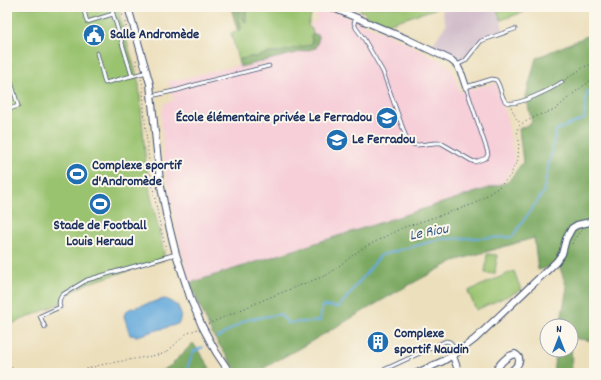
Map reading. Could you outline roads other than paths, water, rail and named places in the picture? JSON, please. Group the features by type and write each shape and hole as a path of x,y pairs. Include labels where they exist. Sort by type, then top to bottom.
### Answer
{"street":[{"path":"128,7 147,72 160,181 166,214 176,254 191,300 202,326 216,352 230,373"},
{"path":"331,7 409,40 451,60 457,65 466,87"},
{"path":"417,373 456,354 475,339 556,262 562,254 566,239 572,228 577,225 594,221"},
{"path":"456,354 459,373"},
{"path":"495,373 497,368 509,355 514,354 518,357 518,365 509,373"}],"lane":[{"path":"83,7 87,22 114,14"},
{"path":"111,7 132,76"},
{"path":"356,18 354,23 356,28 383,72 407,140 411,144 418,145 435,142 441,143 472,161 475,162 486,158 488,154 487,150 466,87 496,80 499,83 504,99 510,104 531,98 562,82"},
{"path":"457,65 465,61 481,41 514,29"},
{"path":"96,53 105,83 147,72"},
{"path":"151,96 269,66"},
{"path":"7,67 18,106 7,110"},
{"path":"45,327 40,316 60,307 59,302 62,295 87,280 176,254"},
{"path":"377,373 446,341 450,342 456,354"}],"water":[{"path":"164,299 178,306 181,315 179,323 137,336 130,335 124,316 125,313 129,309"}],"waterway":[{"name":"Le Riou","path":"217,338 246,320 280,314 288,323 320,321 322,306 339,307 381,255 441,239 512,237 543,193 556,130 584,119 587,92 594,89"},
{"name":"Le Riou","path":"182,373 187,369 193,352 203,347"}],"place":[{"name":"Salle Andromède","path":"94,35"},
{"name":"École élémentaire privée Le Ferradou","path":"387,118"},
{"name":"Le Ferradou","path":"337,140"},
{"name":"Complexe sportif d'Andromède","path":"77,174"},
{"name":"Stade de Football Louis Heraud","path":"100,204"},
{"name":"Complexe sportif Naudin","path":"378,342"}]}
